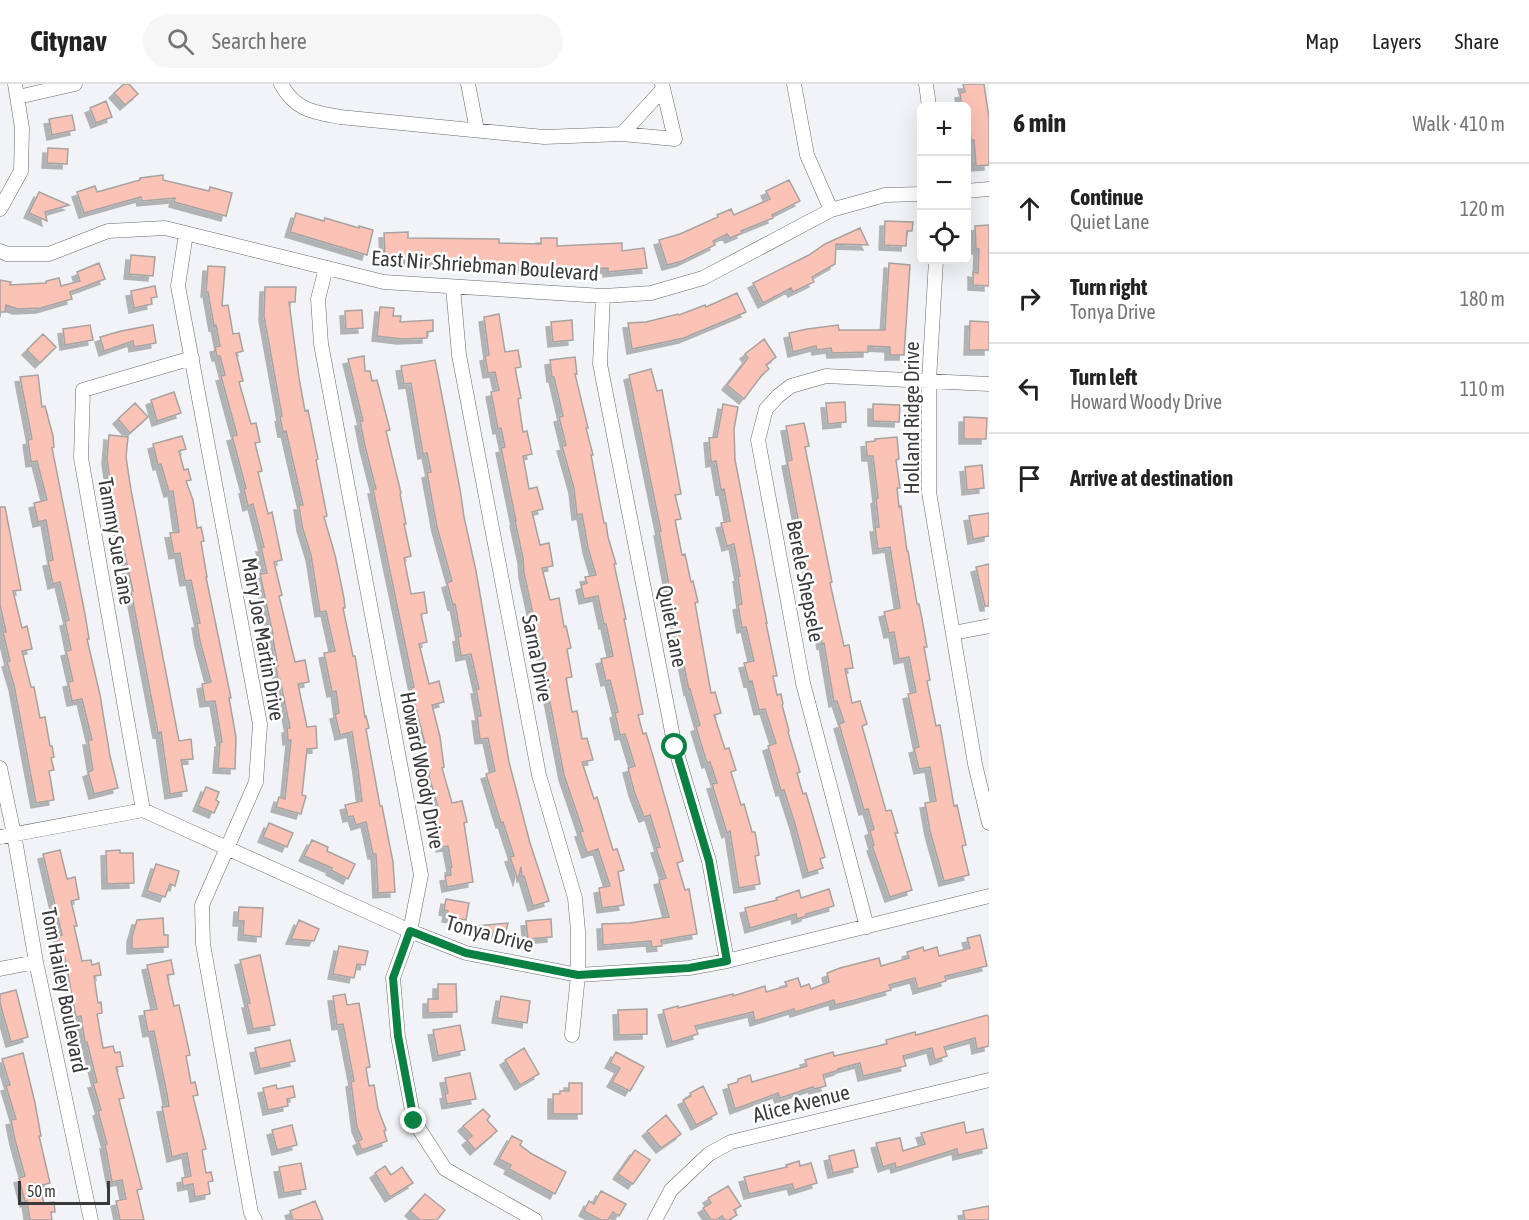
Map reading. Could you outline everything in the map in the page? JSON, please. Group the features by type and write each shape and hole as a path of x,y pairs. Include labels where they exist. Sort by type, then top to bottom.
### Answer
{"street":[{"path":"0,209 21,171 22,128 16,91 75,84"},
{"path":"281,84 293,102 309,111 340,117 543,137 622,134 675,139 663,86"},
{"path":"468,84 477,130"},
{"path":"794,84 807,154 831,210"},
{"path":"926,84 928,102"},
{"path":"622,134 663,86"},
{"path":"971,191 989,189"},
{"name":"East Nir Shriebman Boulevard","path":"0,251 8,254 49,254 108,231 165,228 384,282 603,296 651,293 703,278 831,210 885,195 917,194"},
{"name":"Mary Joe Martin Drive","path":"186,233 178,286 260,724 256,782 202,905 203,944 251,1213 255,1220"},
{"name":"Holland Ridge Drive","path":"936,264 929,381 929,492 975,764 989,824"},
{"name":"Howard Woody Drive","path":"326,268 318,299 321,344 421,875 410,931 393,978 398,1036 414,1121 445,1169 536,1220"},
{"name":"Sarna Drive","path":"453,287 459,355 539,775 575,897 579,931 578,975 572,1035"},
{"name":"Quiet Lane","path":"603,296 600,364 675,747 709,861 727,961"},
{"name":"Tammy Sue Lane","path":"143,810 81,458 83,390 192,358"},
{"name":"Berele Shepsele","path":"867,927 803,683 758,440 766,409 791,386 826,376 989,384"},
{"path":"953,633 989,626"},
{"name":"Tom Hailey Boulevard","path":"0,768 7,835 91,1220"},
{"path":"7,835 143,810"},
{"name":"Tonya Drive","path":"143,810 410,931 466,953 578,975 689,968 727,961 989,896"},
{"path":"0,969 36,962"},
{"name":"Alice Avenue","path":"655,1220 671,1190 709,1154 731,1142 989,1080"}],"building":[{"path":"124,84 129,84 138,94 125,105 114,93"},
{"path":"963,84 984,84 989,118 989,165 976,166 974,140 971,140 971,102 961,102 960,93 965,92"},
{"path":"106,101 112,117 96,123 90,108"},
{"path":"72,115 75,130 52,135 49,119"},
{"path":"48,148 68,149 67,164 47,163"},
{"path":"163,175 163,180 209,191 210,187 232,193 226,216 174,202 175,198 142,201 141,197 84,213 77,192 95,186 97,192 140,180 140,178"},
{"path":"789,180 800,201 772,215 773,218 741,231 742,233 730,238 727,234 713,241 715,245 682,261 667,265 659,240 680,234 731,209 734,215 770,199 766,191"},
{"path":"39,192 69,205 45,212 47,221 29,213"},
{"path":"296,213 373,230 367,255 290,232"},
{"path":"885,221 913,222 912,231 907,231 906,246 884,245"},
{"path":"989,225 989,286 973,285 973,272 978,273 979,249 976,249 975,226"},
{"path":"860,228 868,245 836,244 835,264 812,277 814,282 793,292 791,288 763,303 753,283"},
{"path":"408,232 408,238 499,239 499,243 541,244 541,238 557,238 557,246 622,243 622,251 644,248 647,268 608,272 608,268 566,270 506,267 506,264 396,260 396,254 385,255 384,233"},
{"path":"131,255 155,257 153,276 129,274"},
{"path":"99,263 105,279 70,292 72,299 41,308 18,309 6,305 5,312 0,312 0,280 11,282 10,285 46,283 46,281 59,278 61,286 80,281 77,272"},
{"path":"889,263 910,265 904,355 890,355 890,347 868,346 868,352 832,353 831,348 817,350 816,346 793,352 789,333 838,325 839,330 885,330"},
{"path":"208,266 225,267 222,306 228,305 233,334 239,333 243,351 236,353 243,381 239,382 251,424 256,423 260,442 255,443 262,471 258,472 268,514 272,512 282,560 274,562 282,595 279,596 295,662 305,660 309,682 298,684 307,727 316,726 317,748 307,749 302,795 306,796 301,814 276,807 279,797 285,799 291,740 288,740 287,728 290,728 280,679 278,679 273,634 260,574 267,573 261,547 264,547 253,504 248,506 244,489 246,488 232,436 237,435 221,376 225,375 215,347 220,346 208,292 206,292"},
{"path":"155,286 157,297 151,298 152,304 134,308 131,291"},
{"path":"265,287 296,287 295,302 289,302 299,378 318,459 316,460 327,516 324,517 335,555 344,598 345,608 343,608 369,728 366,729 393,862 395,892 378,893 376,854 373,854 366,822 356,825 353,816 348,817 345,805 362,801 358,769 352,732 340,735 335,714 339,713 336,691 332,692 324,653 335,651 326,611 320,612 311,555 302,526 299,505 303,505 286,431 283,432 280,417 282,416 264,316"},
{"path":"737,293 746,312 684,338 632,349 628,323 646,322 679,315 705,305 706,307"},
{"path":"380,307 394,308 393,316 401,316 400,322 433,320 433,331 427,332 427,338 402,339 377,336"},
{"path":"362,310 363,328 346,329 345,311"},
{"path":"499,314 505,352 518,350 521,367 515,368 521,398 518,399 523,432 527,431 532,454 523,456 529,489 537,487 543,509 532,512 540,545 549,543 553,566 542,568 550,600 559,598 564,627 566,626 571,648 567,649 572,677 566,678 572,712 577,711 582,739 587,738 593,760 582,762 594,799 597,797 613,850 617,849 624,870 618,872 624,905 602,908 599,888 610,886 598,849 587,853 580,832 583,831 564,775 547,687 549,687 524,573 501,448 505,447 501,428 498,429 491,392 499,390 495,372 488,373 485,356 489,355 484,317"},
{"path":"572,320 573,340 553,342 551,322"},
{"path":"970,321 989,322 989,350 969,350"},
{"path":"90,325 93,340 65,345 63,329"},
{"path":"153,325 156,343 134,347 133,341 104,351 100,337"},
{"path":"43,334 56,347 40,363 27,350"},
{"path":"764,339 776,357 766,365 769,369 744,399 727,385 748,358 745,354"},
{"path":"364,356 365,371 370,371 372,381 377,380 390,430 386,431 401,493 406,524 404,524 411,556 404,558 411,594 424,592 427,613 421,614 427,642 419,644 429,684 439,681 444,702 432,705 440,737 444,767 442,768 452,803 462,801 467,822 464,823 473,882 447,887 445,876 451,875 450,868 452,867 448,846 441,847 433,807 438,807 429,776 425,744 411,688 414,687 373,489 376,489 360,421 363,421 348,359"},
{"path":"575,357 577,374 575,374 588,428 586,428 593,455 591,455 604,523 606,523 616,564 614,564 643,714 638,715 643,734 646,733 683,861 677,863 685,890 689,889 697,934 661,940 662,946 652,947 651,941 603,945 602,924 630,923 669,917 659,880 666,878 656,848 660,847 650,815 644,817 634,791 628,768 635,766 625,734 620,735 615,713 618,712 610,680 606,681 601,659 613,656 606,624 604,624 598,596 584,599 581,585 587,583 585,577 596,575 582,514 577,515 574,488 562,446 566,445 559,417 563,416 554,377 552,377 550,360"},
{"path":"435,360 476,571 509,762 530,843 549,901 533,906 524,876 522,877 521,867 518,880 510,857 514,856 486,774 495,771 488,738 480,739 477,716 481,716 476,689 479,689 471,654 461,656 458,637 461,636 455,604 453,605 447,583 452,581 437,527 427,473 431,472 427,453 423,454 411,383 404,384 401,366"},
{"path":"651,369 657,391 662,390 681,494 675,495 681,519 675,520 682,555 685,554 698,602 695,603 711,693 715,692 721,713 714,715 725,749 729,748 736,770 731,772 741,805 744,804 752,832 755,832 759,855 755,856 760,884 739,888 730,831 727,833 712,784 717,783 710,762 707,763 696,727 700,725 683,661 659,531 661,531 629,375"},
{"path":"38,375 42,407 45,406 53,436 54,447 52,448 85,614 89,639 87,639 118,788 94,794 88,772 93,770 88,740 92,740 82,699 72,701 68,682 73,681 66,651 71,650 65,621 69,620 60,582 53,584 48,561 53,560 46,520 38,522 34,503 47,500 37,461 31,462 28,440 32,439 20,377"},
{"path":"174,392 181,413 157,421 151,400"},
{"path":"845,402 846,422 828,424 826,403"},
{"path":"135,403 148,417 130,433 118,419"},
{"path":"723,404 738,407 734,429 735,460 777,676 773,676 777,695 781,694 803,794 806,793 825,857 820,859 823,868 808,873 795,824 784,790 781,791 768,746 776,743 765,709 759,710 752,681 749,682 744,663 754,661 746,627 742,628 738,605 742,604 738,577 740,576 734,544 727,546 721,523 730,521 716,461 711,462 709,438 717,437"},
{"path":"873,404 900,405 899,422 873,421"},
{"path":"964,417 987,418 986,439 964,439"},
{"path":"804,423 809,446 805,447 832,582 830,583 844,646 849,645 853,668 845,669 852,703 860,701 867,724 862,726 886,811 891,810 898,833 895,833 912,890 890,897 872,846 874,845 870,831 874,829 868,809 864,810 839,724 844,722 837,701 834,702 787,461 792,460 786,426"},
{"path":"109,435 128,437 126,457 131,490 179,741 191,739 193,759 181,760 187,791 170,794 161,732 158,733 131,591 133,591 113,501 107,459"},
{"path":"182,436 186,449 179,451 184,470 188,469 191,480 186,481 193,500 197,528 201,527 204,541 201,542 206,577 231,698 229,698 236,737 235,769 218,768 220,742 222,742 215,701 205,702 202,684 211,682 200,641 197,623 200,623 191,580 185,581 180,553 174,554 170,533 179,532 173,491 169,492 161,464 158,465 153,444"},
{"path":"897,437 899,507 901,506 907,551 927,647 924,647 930,680 927,681 936,726 940,725 954,806 957,805 966,845 962,846 969,875 944,881 925,803 936,801 930,767 919,769 914,748 919,747 908,694 916,692 909,657 899,659 894,632 889,633 884,612 900,608 890,547 878,549 875,527 879,527 876,499 878,498 873,456 867,456 866,442"},
{"path":"982,465 984,488 967,490 965,467"},
{"path":"0,507 5,507 21,590 13,591 22,628 27,626 32,649 22,651 31,687 34,687 40,718 45,717 54,757 51,758 54,770 49,771 54,800 36,803 3,632 6,632 0,605"},
{"path":"989,513 989,536 973,539 969,516"},
{"path":"989,564 989,606 985,606 976,567"},
{"path":"206,787 219,792 216,800 219,802 214,813 198,806"},
{"path":"269,823 293,833 287,847 263,837"},
{"path":"312,840 328,847 327,851 355,864 348,879 331,870 332,868 304,856"},
{"path":"60,850 67,879 75,877 79,899 71,901 82,961 91,960 92,965 99,963 101,975 94,976 98,1003 101,1002 102,1013 97,1014 103,1048 113,1046 115,1053 120,1052 123,1066 116,1067 124,1098 119,1099 142,1189 137,1190 144,1220 120,1220 116,1201 126,1199 122,1180 112,1182 105,1144 107,1144 98,1111 101,1110 93,1083 97,1082 87,1042 85,1042 81,1016 76,1017 65,958 63,959 58,936 62,935 43,854"},
{"path":"120,850 120,853 133,853 134,883 107,884 106,851"},
{"path":"156,864 179,871 175,886 170,884 165,897 147,891"},
{"path":"829,889 834,906 797,919 796,914 750,928 745,908 777,900 776,898 799,890 801,898"},
{"path":"446,899 469,903 466,920 447,917 448,911 444,910"},
{"path":"239,907 263,908 261,937 243,935 244,921 238,921"},
{"path":"163,918 164,935 168,935 168,947 132,949 132,937 137,920"},
{"path":"551,919 552,937 528,939 526,921"},
{"path":"299,920 319,929 314,941 291,939"},
{"path":"508,923 505,935 476,928 476,926"},
{"path":"980,935 987,966 945,976 946,981 918,989 915,978 889,985 891,990 855,1000 835,1005 834,1000 755,1021 753,1012 695,1026 698,1034 672,1042 663,1010 733,994 733,996 765,986 766,992 787,986 785,982 798,978 801,987 809,984 811,989 829,982 827,973 840,968 879,958 881,966 909,958 907,952 923,947 924,951 937,947 939,956 970,948 967,938"},
{"path":"339,946 368,951 365,965 357,964 354,978 333,974"},
{"path":"260,955 275,1025 253,1029 247,1003 250,1003 240,960"},
{"path":"171,960 174,974 167,975 174,1006 179,1005 190,1055 186,1056 191,1083 195,1082 198,1095 193,1096 206,1149 202,1150 206,1173 211,1172 213,1181 208,1182 210,1194 195,1197 193,1184 183,1186 182,1178 191,1176 187,1153 172,1157 162,1107 169,1106 166,1089 154,1031 148,1032 144,1011 157,1009 147,965"},
{"path":"438,984 456,984 457,1012 428,1013 428,999 438,999"},
{"path":"16,990 28,1037 11,1042 0,1003 0,994"},
{"path":"345,994 347,1005 359,1003 370,1067 366,1068 369,1086 374,1085 378,1109 386,1130 384,1131 387,1141 362,1150 358,1141 362,1139 357,1127 351,1082 354,1081 343,1024 337,1025 333,996"},
{"path":"501,996 530,1001 527,1023 497,1018"},
{"path":"647,1009 647,1034 619,1035 618,1010"},
{"path":"987,1015 989,1017 989,1046 977,1049 975,1038 944,1047 947,1056 935,1060 932,1048 903,1056 906,1066 863,1076 860,1063 823,1075 826,1086 814,1089 813,1087 780,1098 778,1093 735,1109 728,1085 738,1082 738,1079 750,1075 752,1082 807,1066 805,1060 833,1052 834,1056 887,1044 886,1040 915,1032 916,1035"},
{"path":"460,1025 465,1050 438,1056 433,1030"},
{"path":"290,1040 295,1061 260,1069 255,1048"},
{"path":"524,1048 539,1074 520,1085 505,1060"},
{"path":"616,1052 644,1067 630,1091 612,1082 620,1068 610,1063"},
{"path":"23,1053 50,1183 39,1186 44,1203 54,1202 55,1212 51,1212 52,1220 30,1220 27,1201 25,1202 19,1178 25,1176 11,1120 16,1119 6,1086 10,1085 2,1059"},
{"path":"470,1073 476,1099 447,1104 445,1094 448,1093 445,1078"},
{"path":"569,1083 582,1083 582,1114 553,1114 553,1094 569,1091"},
{"path":"276,1085 277,1089 293,1086 295,1097 287,1099 288,1106 268,1110 263,1088"},
{"path":"703,1086 717,1114 696,1125 683,1100"},
{"path":"483,1109 490,1116 487,1120 497,1131 475,1150 467,1140 472,1136 463,1126"},
{"path":"666,1115 681,1134 661,1148 647,1131"},
{"path":"964,1122 966,1133 983,1129 987,1148 958,1155 957,1149 896,1168 895,1163 883,1167 876,1143 900,1138 903,1151 925,1144 921,1133"},
{"path":"292,1125 297,1145 277,1150 272,1130"},
{"path":"512,1136 522,1141 520,1145 532,1154 566,1172 555,1194 509,1169 511,1165 499,1159"},
{"path":"635,1150 650,1160 633,1184 618,1174"},
{"path":"854,1150 858,1167 833,1173 829,1156"},
{"path":"799,1161 800,1166 811,1163 817,1183 794,1190 792,1184 749,1194 744,1177 787,1167 786,1165"},
{"path":"301,1163 306,1189 284,1193 279,1167"},
{"path":"385,1166 391,1175 402,1167 413,1183 390,1197 375,1173"},
{"path":"728,1186 741,1206 734,1210 737,1215 729,1220 725,1220 722,1216 711,1220 703,1208 711,1203 708,1198"},
{"path":"601,1191 626,1204 619,1216 613,1212 608,1220 601,1220 584,1211 589,1201 594,1204"},
{"path":"425,1194 445,1210 437,1220 420,1220 410,1211"},
{"path":"315,1201 323,1220 293,1220 290,1211"},
{"path":"989,1206 989,1220 965,1220 963,1211"}],"route":[{"path":"414,1121 398,1036 393,978 410,931 466,953 578,975 689,968 727,961 709,861 675,747"}]}
